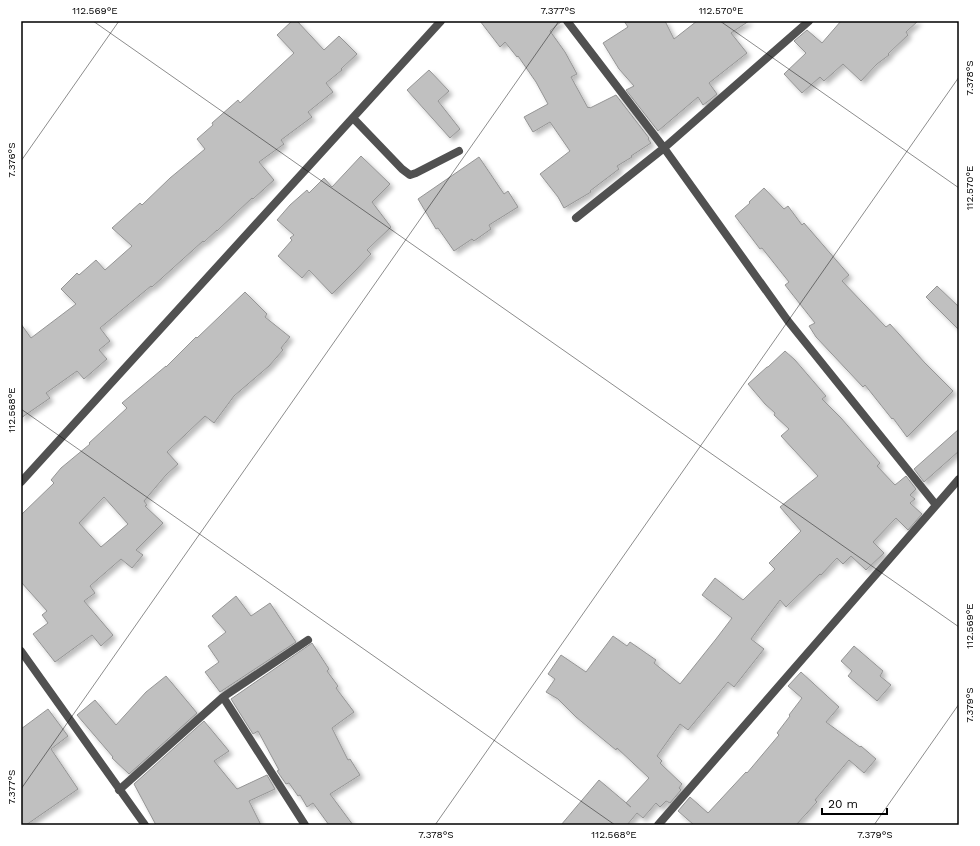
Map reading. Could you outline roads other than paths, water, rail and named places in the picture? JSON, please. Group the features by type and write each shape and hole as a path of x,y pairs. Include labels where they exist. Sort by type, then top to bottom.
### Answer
{"street":[{"path":"21,482 441,21"},
{"path":"567,21 664,148 788,321 936,505"},
{"path":"576,218 664,148 809,21"},
{"path":"352,118 402,169 410,175 459,151"},
{"path":"658,825 959,479"},
{"path":"119,790 224,697 308,640"},
{"path":"21,651 145,825"},
{"path":"224,697 305,825"}]}
